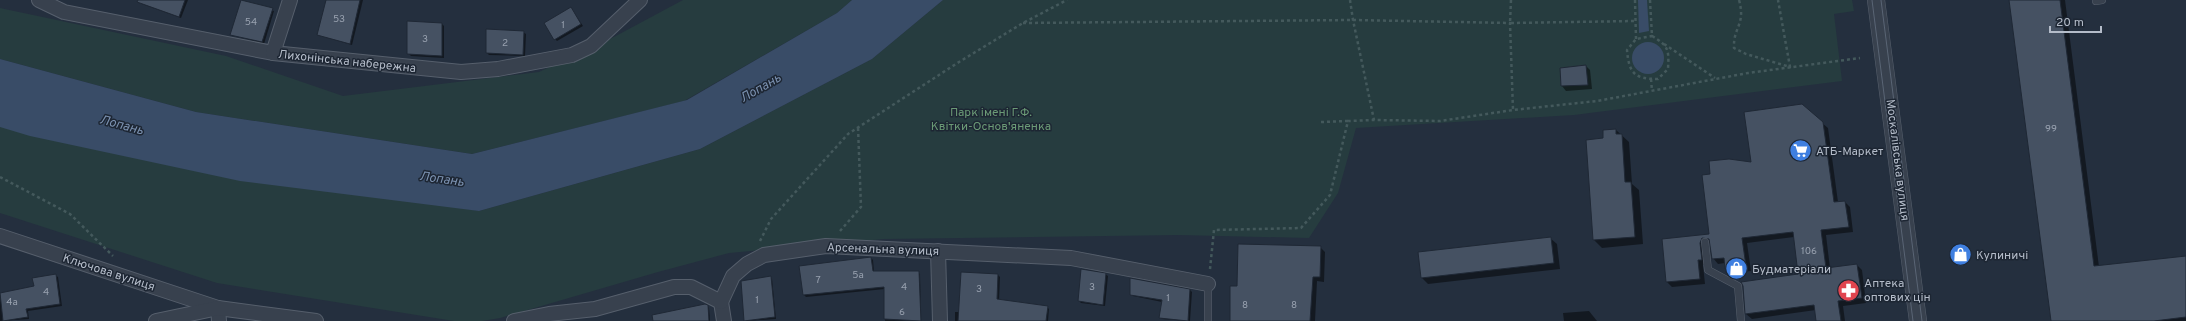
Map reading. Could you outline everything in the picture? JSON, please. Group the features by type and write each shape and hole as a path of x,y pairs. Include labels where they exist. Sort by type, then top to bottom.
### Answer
{"street":[{"name":"Лихонінська набережна","path":"40,0 64,12 273,53 460,72 498,69 572,55 591,46 640,0"},
{"path":"273,53 290,0"},
{"name":"Москалівська вулиця","path":"1876,0 1918,321"},
{"name":"Ключова вулиця","path":"0,236 219,314"},
{"name":"Арсенальна вулиця","path":"721,302 733,276 747,264 764,255 826,246 1071,258 1208,284"},
{"path":"938,251 940,321"},
{"path":"514,321 549,314 595,309 674,287 691,287 721,302 724,321"},
{"path":"156,321 219,314 316,321"}],"lane":[{"path":"1705,242 1708,270 1738,286 1741,321"},
{"path":"1208,284 1208,321"}],"path":[{"path":"747,264 771,219 848,134 1023,23 1067,0"},
{"path":"1350,0 1353,20 1371,97 1374,120"},
{"path":"1511,0 1510,23 1513,110"},
{"path":"1635,0 1636,40"},
{"path":"1650,0 1652,36"},
{"path":"1739,0 1742,10 1741,24 1733,38 1734,48 1746,54 1790,67"},
{"path":"1778,0 1790,67"},
{"path":"1023,23 1353,20 1510,23 1634,21"},
{"path":"1664,44 1669,53 1668,69 1658,79 1644,79 1635,75 1628,66 1627,50 1636,40 1652,36 1664,44 1715,79"},
{"path":"1321,122 1374,120 1440,121 1513,110 1597,101 1715,79 1860,58"},
{"path":"1651,79 1652,91"},
{"path":"1208,284 1214,230 1301,228 1330,195 1348,121"},
{"path":"826,246 861,207 858,127"},
{"path":"0,177 70,214 117,261"}],"green space":[{"path":"683,0 852,0 837,13 684,101 472,154 196,112 0,59 0,8 226,56 343,96 539,72 614,37"},
{"name":"Парк імені Г.Ф. Квітки-Основ'яненка","path":"943,0 1852,0 1854,11 1834,14 1842,81 1574,115 1356,128 1338,193 1309,238 1179,235 884,239 729,253 500,318 482,321 454,321 217,283 0,213 0,126 479,211 700,149 872,59"}],"water":[{"name":"Лопань","path":"852,0 943,0 872,59 700,149 479,211 240,181 30,136 0,127 0,59 196,112 472,154 687,100 837,13"},
{"path":"1638,0 1647,0 1649,31 1639,33"},
{"path":"1645,42 1651,42 1661,49 1664,58 1663,64 1657,71 1651,74 1645,74 1635,67 1632,61 1632,55 1639,45"}],"building":[{"path":"138,0 185,0 179,17 137,2"},
{"path":"241,0 273,8 262,42 230,35"},
{"path":"326,0 360,0 350,44 317,35"},
{"path":"2009,0 2060,0 2094,266 2186,256 2186,317 2154,321 2051,321"},
{"path":"571,7 581,24 554,40 544,23"},
{"path":"407,21 442,23 442,56 407,54"},
{"path":"486,29 524,31 523,55 486,53"},
{"path":"1586,65 1588,85 1561,86 1560,68"},
{"path":"1802,104 1823,122 1834,202 1845,201 1849,227 1821,230 1826,268 1857,264 1862,298 1838,301 1841,321 1816,321 1814,305 1745,314 1743,286 1741,282 1798,274 1793,232 1742,238 1746,266 1725,269 1724,258 1712,259 1709,239 1702,238 1700,243 1702,260 1698,260 1700,279 1666,282 1662,239 1709,234 1702,175 1710,174 1709,161 1729,159 1751,162 1744,112"},
{"path":"1616,129 1616,134 1622,134 1625,182 1631,182 1635,237 1593,240 1586,140 1603,138 1603,130"},
{"path":"1551,237 1554,263 1421,278 1418,252"},
{"path":"1238,244 1321,246 1320,277 1313,277 1310,321 1230,321 1230,286 1237,286"},
{"path":"871,257 873,271 919,271 921,321 884,319 884,287 803,295 799,266"},
{"path":"1081,269 1106,273 1103,305 1078,301"},
{"path":"961,272 998,274 997,299 1048,306 1046,321 958,321"},
{"path":"56,274 60,304 26,309 28,317 3,321 0,293 34,286 32,278"},
{"path":"771,276 775,317 744,321 741,281"},
{"path":"1130,278 1190,289 1188,321 1159,318 1162,300 1130,295"},
{"path":"705,304 708,305 709,321 653,321 652,315"}],"tram line":[{"path":"1872,0 1913,321"},
{"path":"1881,0 1922,321"}],"place":[{"name":"АТБ-Маркет","path":"1800,151"},
{"name":"Кулиничі","path":"1960,255"},
{"name":"Будматеріали","path":"1736,269"},
{"name":"Аптека оптових цін","path":"1849,290"}]}
